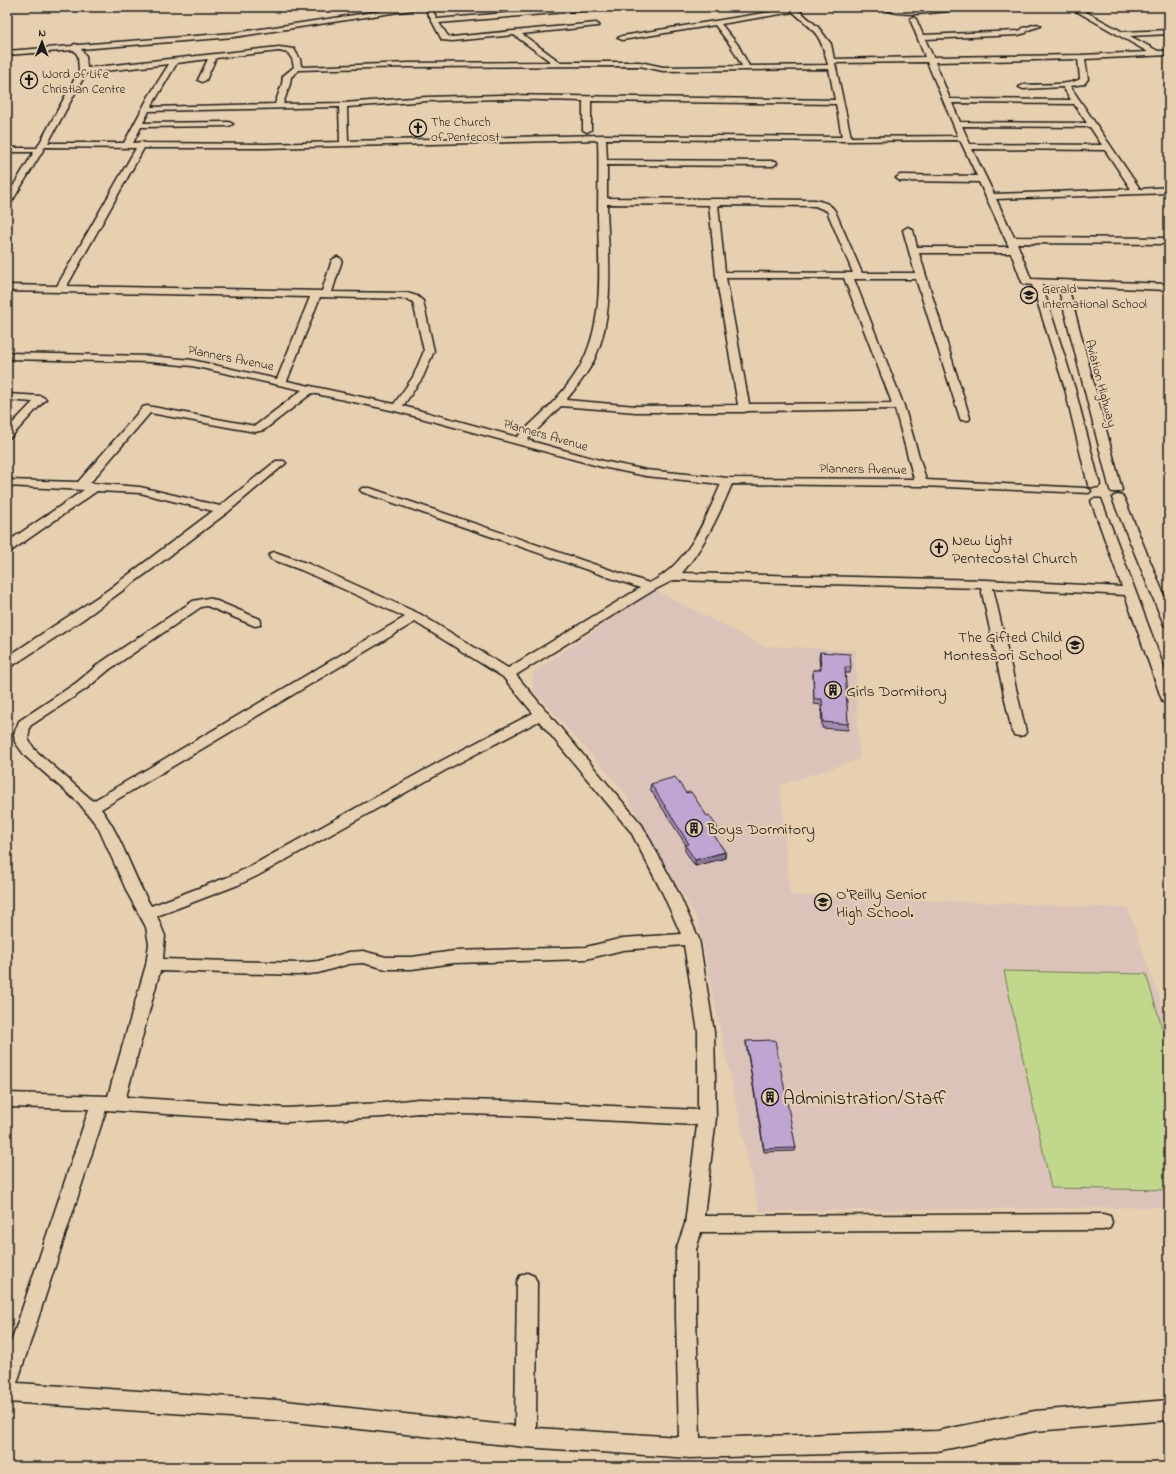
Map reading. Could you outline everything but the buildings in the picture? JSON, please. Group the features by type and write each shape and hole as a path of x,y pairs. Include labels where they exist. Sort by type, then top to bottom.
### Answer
{"street":[{"path":"7,53 75,46 234,35 320,21 423,7"},
{"path":"428,7 432,18 445,38 448,39 596,25"},
{"path":"435,22 600,7"},
{"path":"885,7 893,10 904,11 963,7"},
{"path":"1072,7 1169,60"},
{"path":"622,38 793,9 816,28 827,44 847,139"},
{"name":"Aviation Highway","path":"913,19 946,101 981,179 1032,282 1058,347 1076,407 1089,488"},
{"path":"716,22 734,45 746,68"},
{"path":"921,37 1018,33 1024,32 1028,27 1036,26"},
{"path":"1120,34 1169,32"},
{"path":"516,33 558,64"},
{"path":"7,203 41,147 83,71 82,56 75,46"},
{"path":"83,71 285,49 291,51 296,59 298,68"},
{"path":"278,106 286,84 287,76 298,68 409,65 640,64 663,69 746,68 930,60 1081,57 1169,53"},
{"path":"202,80 213,56"},
{"path":"1023,87 1065,85 1081,82 1084,79 1081,57"},
{"path":"128,144 146,109 175,60"},
{"path":"1065,85 1137,191"},
{"path":"146,109 343,105 427,99 493,97 839,102"},
{"path":"587,98 587,130"},
{"path":"946,101 1077,102"},
{"path":"343,105 344,143"},
{"path":"138,125 229,124"},
{"path":"957,124 1092,125"},
{"path":"7,150 41,147 128,144 264,146 602,136 847,139 1108,148"},
{"path":"520,441 558,403 589,358 599,333 604,291 602,136"},
{"path":"61,288 142,144"},
{"path":"602,162 773,163"},
{"path":"900,178 981,179"},
{"path":"990,197 1169,190"},
{"path":"602,201 815,203 829,208 899,406 921,484"},
{"path":"713,201 721,275 744,409"},
{"path":"908,230 912,250 965,418"},
{"path":"1011,240 1169,241"},
{"path":"912,250 1015,250"},
{"path":"281,382 337,260"},
{"path":"721,275 920,276"},
{"path":"1032,282 1169,287"},
{"name":"Aviation Highway","path":"1062,283 1117,494 1169,622"},
{"path":"7,288 407,296 414,298 418,301 429,351 418,377 397,408"},
{"name":"Planners Avenue","path":"7,356 164,359 192,363 397,408 602,464 639,472 728,481 810,481 1089,488 1104,485 1117,494"},
{"path":"81,486 147,409 255,429 260,428 310,389"},
{"path":"7,397 41,399 7,435"},
{"path":"558,403 636,409 744,409 899,406"},
{"path":"7,663 105,598 224,510 280,463"},
{"path":"508,674 670,576 687,558 716,508 728,481"},
{"path":"7,483 140,490 224,510"},
{"path":"7,548 95,487"},
{"path":"1089,488 1088,496 1097,501 1112,502 1117,494"},
{"path":"366,490 650,587"},
{"path":"1097,501 1169,700"},
{"path":"275,556 305,567 415,617 508,674 636,829 671,894 691,939 706,1032 707,1118 694,1224 686,1250 686,1317 690,1448"},
{"path":"670,576 986,584 1129,591"},
{"path":"986,584 1019,732"},
{"path":"7,1384 108,1103 154,964 158,944 156,932 149,913 137,896 100,820 92,808 31,754 22,743 21,735 24,724 81,686 105,666 197,604 208,602 255,622"},
{"path":"92,808 415,617"},
{"path":"149,913 233,881 252,872 448,763 541,714"},
{"path":"154,964 298,969 318,967 349,958 363,957 386,964 412,963 454,957 586,953 623,944 691,939"},
{"path":"7,1100 108,1103 286,1114 383,1110 418,1106 504,1108 707,1118"},
{"path":"694,1224 1103,1222"},
{"path":"525,1437 527,1282"},
{"path":"7,1392 276,1410 525,1437 690,1448 937,1441 1035,1421 1169,1410"}],"shaded area":[{"name":"O'Reilly Senior High School.","path":"655,590 764,646 855,650 859,759 780,785 790,895 1128,908 1169,1025 1169,1207 759,1211 697,919 622,789 533,690 533,672"}],"green space":[{"path":"1004,971 1146,974 1169,1050 1169,1190 1051,1188"}],"place":[{"name":"Word of Life Christian Centre","path":"29,80"},
{"name":"The Church of Pentecost","path":"418,128"},
{"name":"Gerald International School","path":"1029,295"},
{"name":"New Light Pentecostal Church","path":"939,548"},
{"name":"The Gifted Child Montessori School","path":"1075,645"},
{"name":"Girls Dormitory","path":"833,690"},
{"name":"Boys Dormitory","path":"694,828"},
{"name":"O'Reilly Senior High School.","path":"823,902"},
{"name":"Administration/Staff","path":"770,1097"}]}
